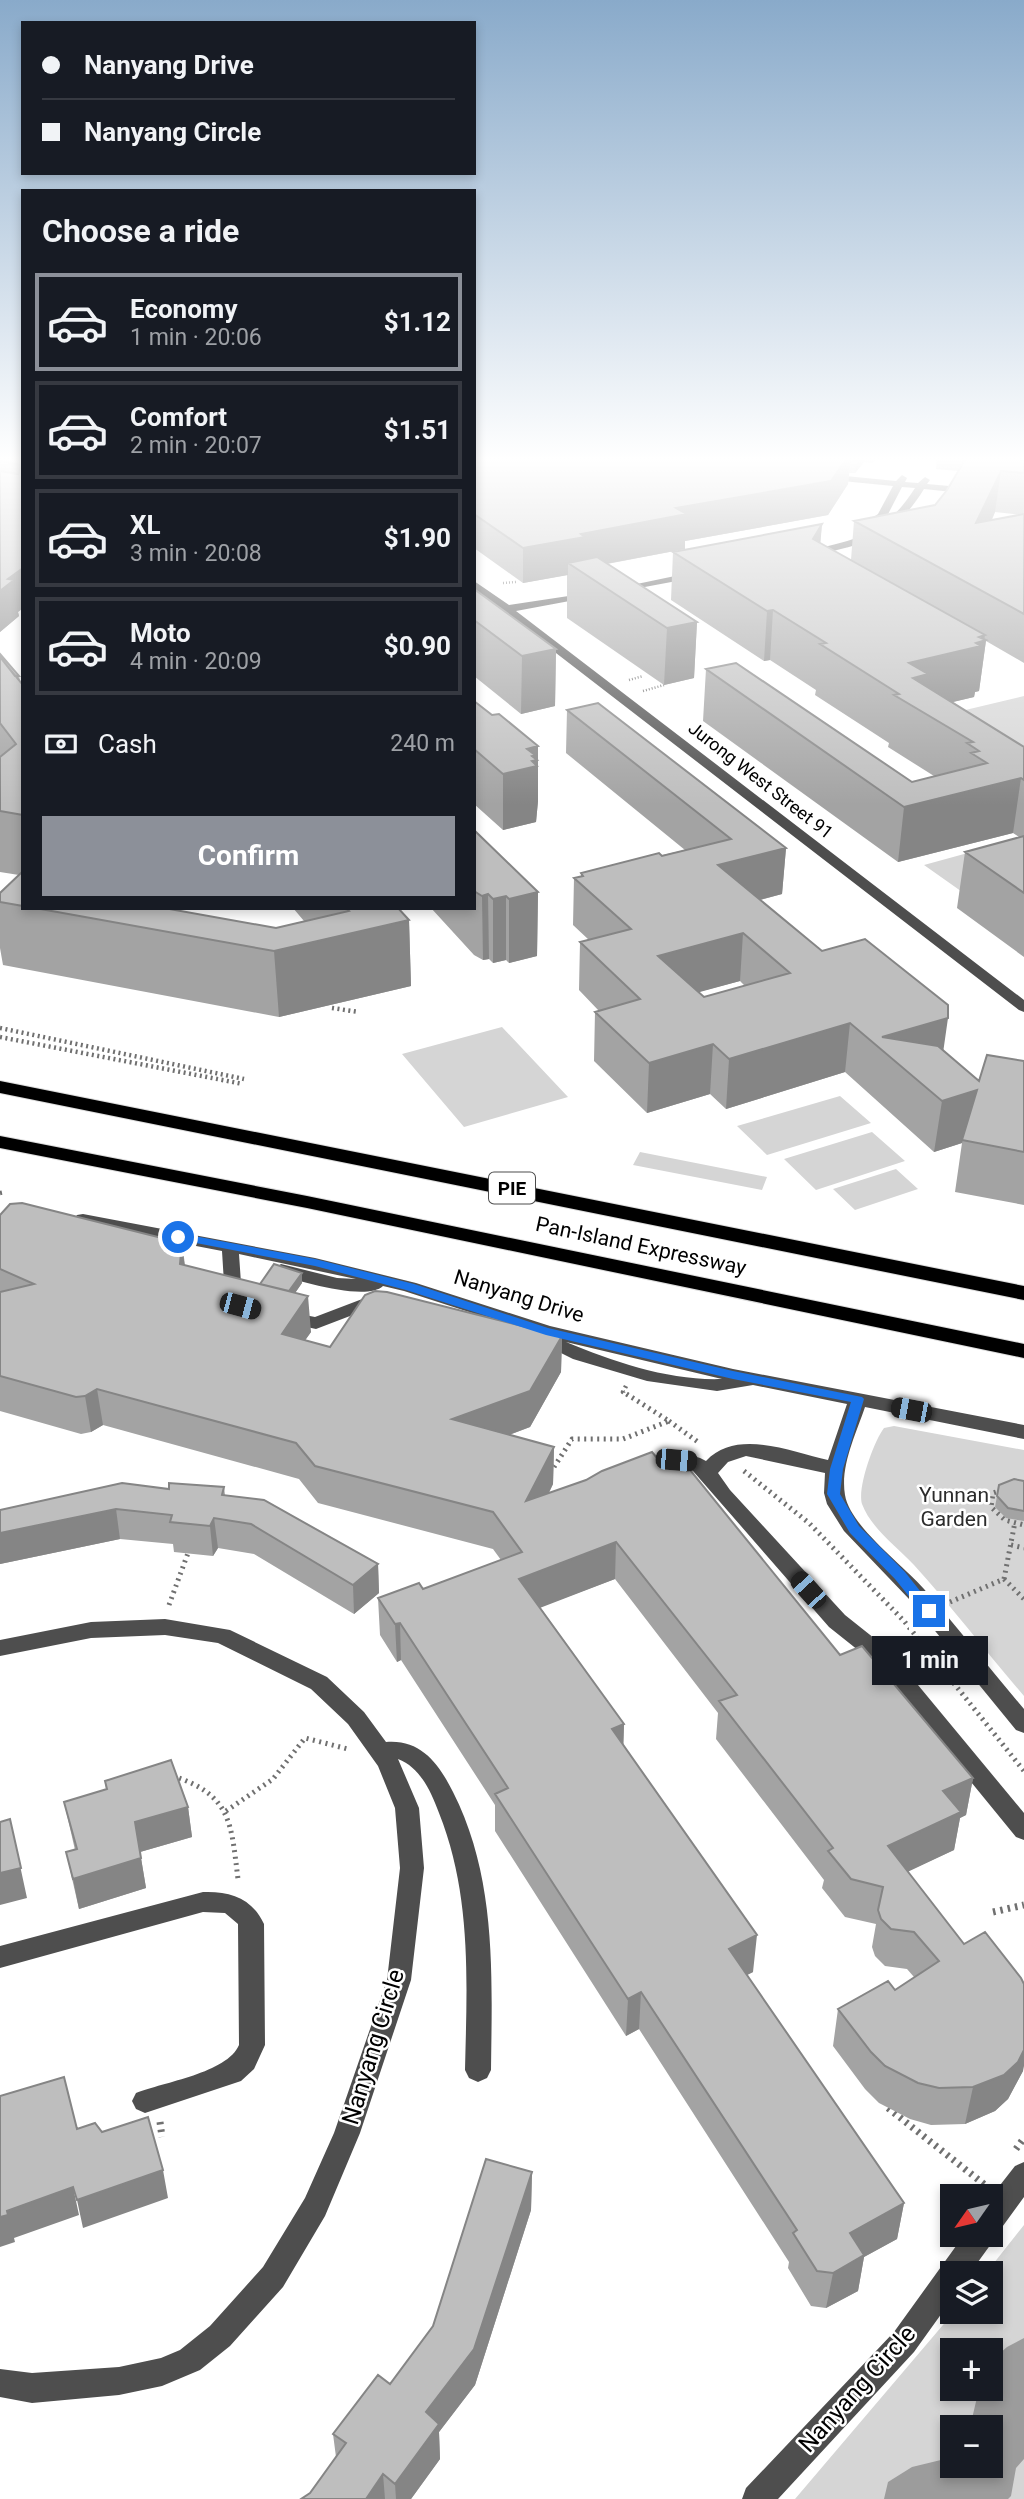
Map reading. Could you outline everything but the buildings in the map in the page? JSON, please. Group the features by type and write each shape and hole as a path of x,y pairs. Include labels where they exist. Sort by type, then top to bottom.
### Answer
{"highway":[{"name":"Pan-Island Expressway","path":"0,1087 1024,1291"},
{"name":"Pan-Island Expressway","path":"0,1142 253,1190 1024,1351"}],"street":[{"path":"612,581 659,572"},
{"path":"503,605 710,572"},
{"path":"503,605 600,583"},
{"name":"Jurong West Street 91","path":"476,585 1024,1007"},
{"name":"Jurong West Street 91","path":"503,605 486,608 1024,1022"},
{"path":"61,1215 231,1247 228,1263 235,1283 230,1295 240,1306 316,1323 410,1287"},
{"name":"Nanyang Drive","path":"231,1247 277,1269 337,1283 410,1287 519,1323 560,1348 658,1376 716,1386 756,1379 858,1399"},
{"path":"1024,1432 858,1399 837,1469 834,1494 855,1529 900,1576 1024,1724"},
{"path":"649,1469 676,1460 714,1464 746,1449 837,1469"},
{"path":"714,1464 723,1495 837,1621 890,1667 1024,1830"},
{"name":"Nanyang Circle","path":"0,1648 32,1640 105,1629 165,1627 222,1636 319,1683 356,1718 388,1762 407,1808 412,1868 399,1980 346,2133 315,2207 273,2277 220,2336 190,2360 162,2372 119,2381 32,2388 0,2383"},
{"path":"380,1751 401,1751 427,1767 438,1784 461,1838 478,1911 478,2070"},
{"path":"0,1957 202,1902 225,1901 240,1908 252,1924 252,2045 245,2061 232,2073 145,2101"},
{"path":"1003,2203 1024,2175"},
{"name":"Nanyang Circle","path":"757,2499 904,2342 940,2292"}],"path":[{"path":"495,584 516,589"},
{"path":"332,1008 359,1012"},
{"path":"0,1028 243,1082 0,1037"},
{"path":"630,1378 623,1392 669,1422 714,1464 764,1486 809,1523 904,1621 1024,1772"},
{"path":"554,1468 572,1439 623,1439 669,1422"},
{"path":"1010,1486 993,1493 991,1507 1005,1520 1024,1525"},
{"path":"1004,1579 1015,1522"},
{"path":"171,1595 188,1553 186,1544"},
{"path":"1010,1545 1024,1548"},
{"path":"1004,1579 1024,1599"},
{"path":"953,1601 1004,1579"},
{"path":"226,1811 273,1779 305,1738 350,1749"},
{"path":"164,1777 196,1783 214,1794 226,1811 238,1879 225,1901"},
{"path":"993,1912 1024,1905"},
{"path":"888,2108 984,2184"}],"green space":[{"path":"1024,696 1024,755 957,712"},
{"path":"975,851 975,901 924,865"},
{"path":"502,1027 568,1097 464,1127 402,1054"},
{"path":"840,1096 871,1123 767,1155 737,1126"},
{"path":"872,1132 905,1161 816,1190 784,1159"},
{"path":"640,1152 767,1177 762,1190 633,1165"},
{"path":"896,1169 918,1189 855,1210 833,1189"},
{"name":"Yunnan Garden","path":"894,1426 1024,1450 1024,1696 928,1581 866,1513 861,1497 867,1465 884,1428"},
{"path":"1024,2225 1024,2499 795,2499 944,2324 1003,2324 1003,2261 996,2261"}],"shaded area":[{"path":"1024,2338 1024,2459 1016,2468 1011,2496 1008,2499 884,2499 888,2482 912,2467 940,2460 940,2478 1003,2478 1003,2415 973,2415 976,2401 1003,2401 1003,2350"}],"route":[{"path":"178,1237 315,1263 410,1287 546,1331 733,1375 858,1399 837,1469 834,1494 855,1529 929,1611"}]}
